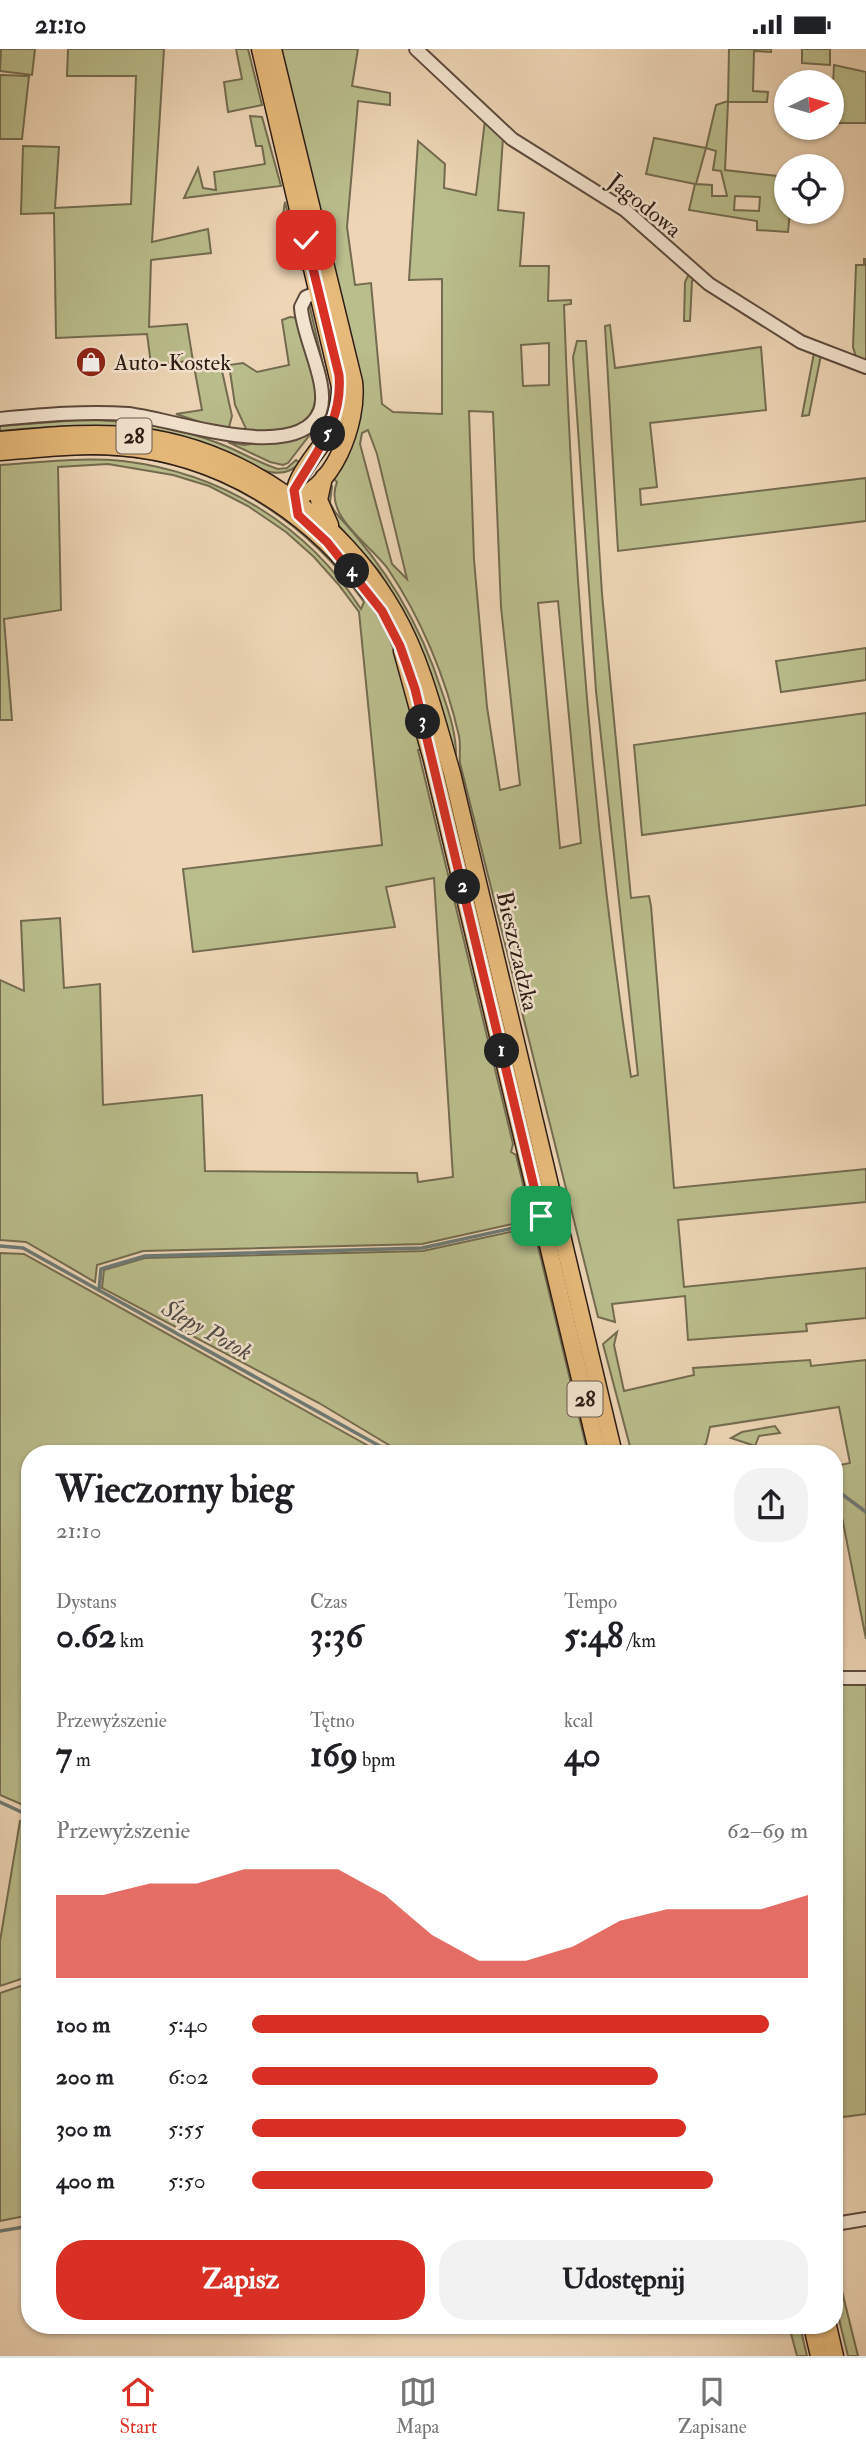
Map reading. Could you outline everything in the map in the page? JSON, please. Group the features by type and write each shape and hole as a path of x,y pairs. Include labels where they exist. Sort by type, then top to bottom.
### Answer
{"main road":[{"path":"260,49 339,375 340,398 334,423 294,490 289,505"},
{"path":"273,49 354,382 356,404 351,426 325,477 319,500 326,519 339,539"},
{"name":"28","path":"0,440 73,434 139,436 200,451 261,478 289,505"},
{"name":"28","path":"0,451 109,446 143,451 222,473 289,505"},
{"path":"261,478 289,478 308,466"},
{"path":"289,505 325,477"},
{"name":"Bieszczadzka","path":"289,505 339,539 360,562 396,614 433,708 452,773 612,1445"},
{"name":"Bieszczadzka","path":"289,505 327,542 382,611 400,646 415,689 596,1445"},
{"path":"814,2334 819,2356"},
{"path":"830,2334 835,2356"}],"street":[{"name":"Jagodowa","path":"416,49 512,139 625,210 709,284 801,342 866,367"},
{"path":"0,419 99,413 159,418 238,438 300,431 314,420 322,400 301,308 306,297 318,292"},
{"path":"843,1678 866,1678"},
{"path":"843,2223 866,2219"}],"green space":[{"path":"1,49 35,49 32,75 0,71"},
{"path":"68,49 164,49 152,242 208,229 211,253 151,260 149,327 187,324 193,361 151,364 147,334 56,338 54,213 21,214 23,146 59,147 55,208 131,204 136,76 67,76"},
{"path":"236,49 248,49 262,105 228,112 224,82 242,79"},
{"path":"280,49 358,49 352,86 390,93 390,105 358,101 347,227 355,285 371,283 382,404 393,412 442,414 442,279 409,280 418,141 445,164 444,188 476,195 485,120 508,137 507,143 503,138 498,210 524,213 520,266 549,266 548,301 571,300 571,304 564,305 586,692 605,885 631,1077 638,1075 596,691 573,357 577,341 586,341 602,594 631,898 649,896 651,906 674,1188 866,1169 866,1202 678,1220 684,1287 866,1268 866,1318 806,1324 807,1331 688,1340 685,1296 612,1304 615,1322 598,1317 460,763 459,736 447,692 422,628 400,588 380,559 342,518 337,506 334,494 337,482 332,477 360,420 363,387","holes":["549,343 549,385 523,386 521,345","469,411 493,412 501,607 520,785 500,790 487,707 474,560","368,430 377,454 407,579 392,564 360,444 362,433","558,601 581,843 560,848 538,603"]},
{"path":"729,49 771,49 771,52 754,51 753,91 768,92 767,102 728,102 725,170 774,176 774,224 789,224 788,232 757,230 757,221 689,210 695,184 646,174 654,138 706,148 716,105 728,101","holes":["706,148 716,151 713,170 721,171 727,196 712,196 712,185 696,184","735,196 760,197 759,211 734,210"]},
{"path":"802,49 830,49 830,65 802,63"},
{"path":"834,65 866,72 866,123 844,123 844,70 834,70"},
{"path":"0,75 29,76 22,139 0,139"},
{"path":"250,116 262,117 281,186 184,198 198,168 203,188 216,190 214,172 265,164 262,146 256,146"},
{"path":"285,202 301,269 286,248 283,220"},
{"path":"864,259 866,361 856,357 853,347 856,265 864,265"},
{"path":"689,274 696,278 692,281 690,321 684,321 685,282"},
{"path":"309,303 329,391 328,398 306,311"},
{"path":"297,318 312,366 315,399 311,413 302,423 285,429 247,431 235,405 229,365 243,363 257,372 289,365 282,320"},
{"path":"610,325 615,368 761,347 766,410 650,423 657,487 640,489 641,505 866,478 866,521 618,551 605,326"},
{"path":"814,353 821,355 809,415 802,416"},
{"path":"220,362 232,416 229,427 221,429 176,414 202,410 194,366"},
{"path":"328,399 325,415 319,422"},
{"path":"80,420 116,421 185,432 226,446 278,469 287,468 296,460 300,463 280,473 269,472 224,451 187,439 108,427 0,431 0,426"},
{"path":"315,428 288,463 283,465 270,462 228,442 244,445 304,436"},
{"path":"66,452 136,454 211,475 247,492 312,537 365,595 385,629 399,662 416,720 516,1143 421,750 418,750 513,1144 511,1152 516,1155 586,1445 389,1445 319,1403 102,1288 104,1270 145,1258 423,1251 519,1230 517,1223 422,1244 143,1251 97,1265 95,1282 26,1242 0,1240 0,980 24,991 21,921 60,918 64,988 100,984 103,1105 202,1095 205,1171 417,1173 418,1182 453,1177 434,878 386,887 395,927 193,952 183,869 382,845 359,612 314,557 286,532 248,506 209,486 173,475 108,464 58,467 61,610 4,619 12,720 0,720 0,465 61,460 108,460 159,467 194,477 228,491 288,528 315,552 361,609 364,602 313,544 253,499 219,481 146,459 67,455 0,460 0,456"},
{"path":"329,483 332,486 330,503 335,512 385,574 423,642 450,717 456,761 418,641 379,571 332,518 325,500"},
{"path":"866,648 866,680 781,692 776,661"},
{"path":"866,713 866,805 642,835 634,745"},
{"path":"0,1253 24,1254 367,1445 21,1445 21,1804 0,1795"},
{"path":"617,1332 614,1345 624,1391 694,1375 693,1368 810,1360 811,1366 866,1360 866,1639 843,1522 843,1464 850,1463 839,1407 710,1427 704,1445 630,1445 603,1344"},
{"path":"775,1426 780,1433 759,1436 755,1445 752,1445 731,1438 742,1432"},
{"path":"843,1682 866,1683 866,2114 843,2117"},
{"path":"20,1821 21,1979 0,1986 0,1941"},
{"path":"21,1986 21,2217 0,2221 0,1993"},
{"path":"843,2295 858,2356 848,2356 843,2334"},
{"path":"791,2334 802,2334 807,2356 797,2356"}],"waterway":[{"path":"99,1290 101,1269 145,1256 422,1248 527,1225"},
{"name":"Ślepy Potok","path":"0,1246 23,1248 378,1445"},
{"path":"843,1495 866,1512"},
{"path":"0,1802 21,1812"},
{"path":"0,2231 21,2228"}],"place":[{"name":"Auto-Kostek","path":"91,362"}],"route":[{"path":"306,240 339,375 340,398 334,423 294,490 293,499 298,515 327,542 382,611 400,646 415,689 541,1216"}]}
